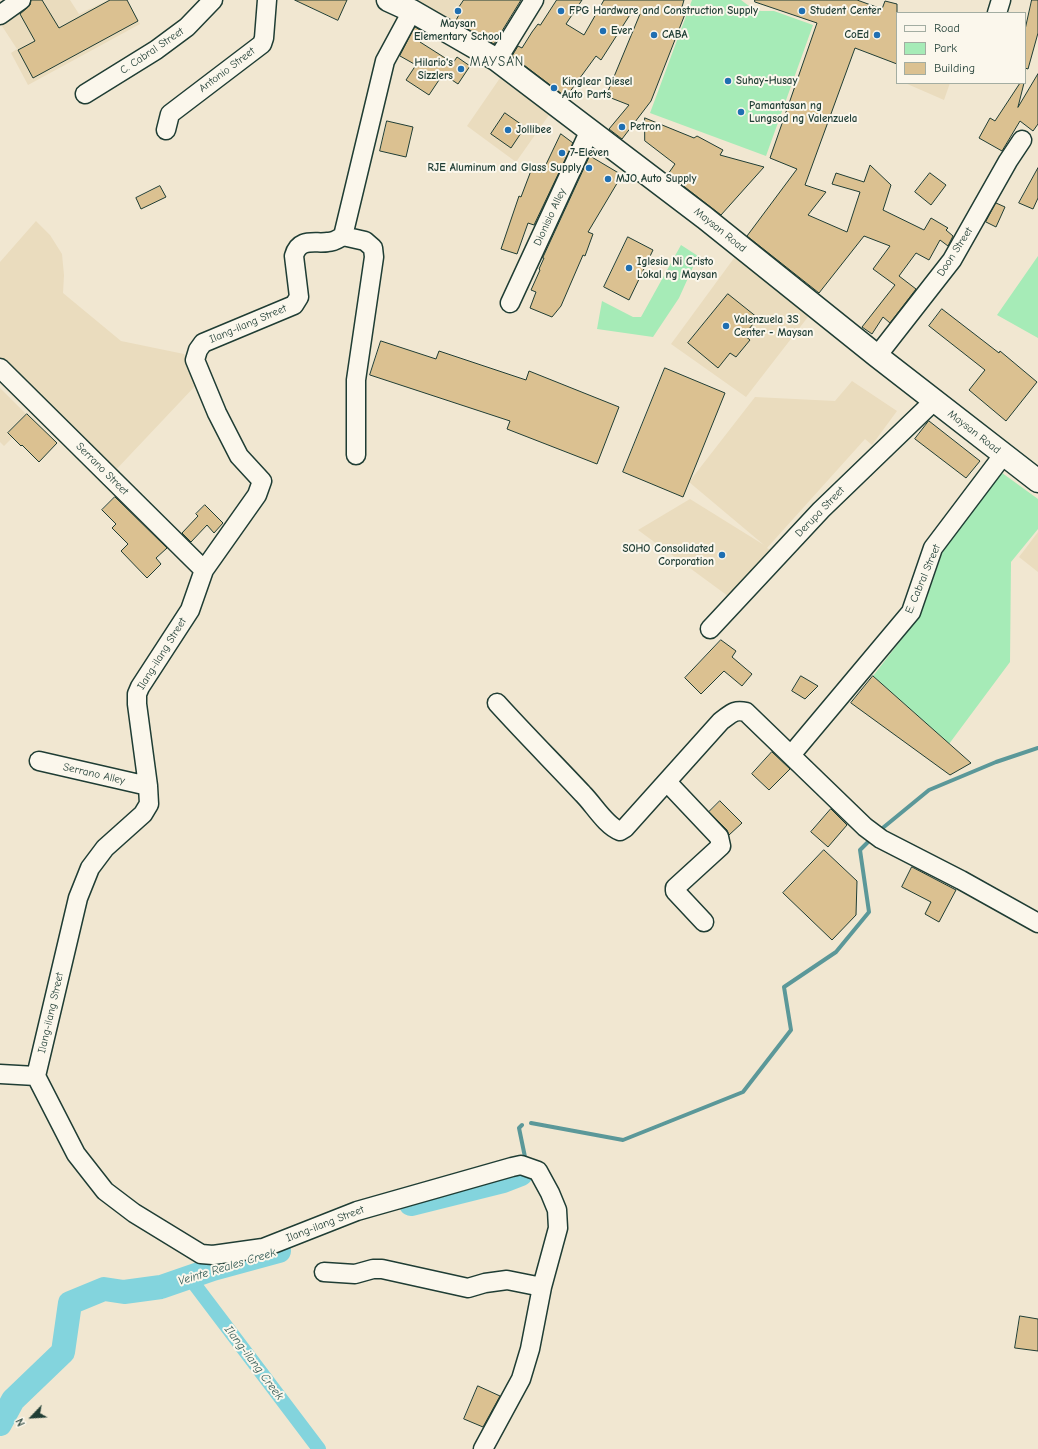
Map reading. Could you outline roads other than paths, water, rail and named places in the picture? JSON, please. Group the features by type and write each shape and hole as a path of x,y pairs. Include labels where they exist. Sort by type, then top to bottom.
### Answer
{"main road":[{"name":"Maysan Road","path":"388,0 412,11 497,60 704,218 877,356 1038,481"}],"street":[{"path":"0,15 21,0"},
{"name":"C. Cabral Street","path":"85,94 156,50 187,27 213,0"},
{"name":"Antonio Street","path":"166,130 170,114 262,44 264,38 267,0"},
{"path":"497,60 534,0"},
{"path":"997,12 1001,0"},
{"path":"342,236 385,61 412,11"},
{"name":"Dionisio Alley","path":"510,303 590,130"},
{"name":"Doon Street","path":"877,356 952,260 1008,161 1022,140"},
{"name":"Ilang-ilang Street","path":"356,455 356,380 374,257 373,248 365,241 342,236 338,240 329,242 311,241 305,243 295,252 294,256 299,297 294,305 203,343 198,350 195,360 217,413 239,456 262,481 257,496 204,570 190,610 144,678 137,694 149,804 143,814 105,848 90,868 78,898 36,1076 76,1154 105,1191 134,1213 201,1254 212,1255 263,1248 357,1211 520,1165 538,1171 557,1210 558,1228 542,1287 530,1349 521,1378 483,1449"},
{"name":"Serrano Street","path":"0,368 204,570"},
{"name":"Derupa Street","path":"710,629 821,510 934,400"},
{"name":"E. Cabral Street","path":"791,755 910,612 933,548 1004,454"},
{"path":"497,703 586,797 614,829 620,831 625,828 721,721 732,712 746,712 865,827 881,839 961,880 1038,923"},
{"name":"Serrano Alley","path":"39,761 148,786"},
{"path":"667,782 719,837 721,842 721,846 675,888 675,890 704,922"},
{"path":"0,1074 36,1076"},
{"path":"324,1272 355,1274 382,1268 464,1288 495,1281 507,1280 542,1287"}],"waterway":[{"path":"879,831 929,790 996,762 1038,748"},
{"path":"531,1123 623,1140 743,1092 791,1030 784,987 836,952 869,912 860,850 873,837"},
{"path":"522,1125 519,1128 525,1157"},
{"name":"Veinte Reales Creek","path":"411,1204 503,1181 521,1174"},
{"name":"Veinte Reales Creek","path":"0,1424 13,1400 63,1352 70,1303 104,1289 124,1292 161,1287 213,1269 279,1251"},
{"name":"Ilang-ilang Creek","path":"189,1277 319,1449"}],"place":[{"name":"Maysan Elementary School","path":"458,11"},
{"name":"FPG Hardware and Construction Supply","path":"561,11"},
{"name":"Student Center","path":"802,11"},
{"name":"Ever","path":"603,31"},
{"name":"CABA","path":"654,35"},
{"name":"CoEd","path":"877,35"},
{"name":"Hilario's Sizzlers","path":"461,69"},
{"name":"Suhay-Husay","path":"728,81"},
{"name":"Kinglear Diesel Auto Parts","path":"554,88"},
{"name":"Pamantasan ng Lungsod ng Valenzuela","path":"741,112"},
{"name":"Petron","path":"622,127"},
{"name":"Jollibee","path":"508,130"},
{"name":"7-Eleven","path":"562,153"},
{"name":"RJE Aluminum and Glass Supply","path":"589,168"},
{"name":"MJO Auto Supply","path":"608,179"},
{"name":"Iglesia Ni Cristo Lokal ng Maysan","path":"629,268"},
{"name":"Valenzuela 3S Center - Maysan","path":"726,326"},
{"name":"SOHO Consolidated Corporation","path":"722,555"}],"district":[{"name":"MAYSAN","path":"497,62"}]}
